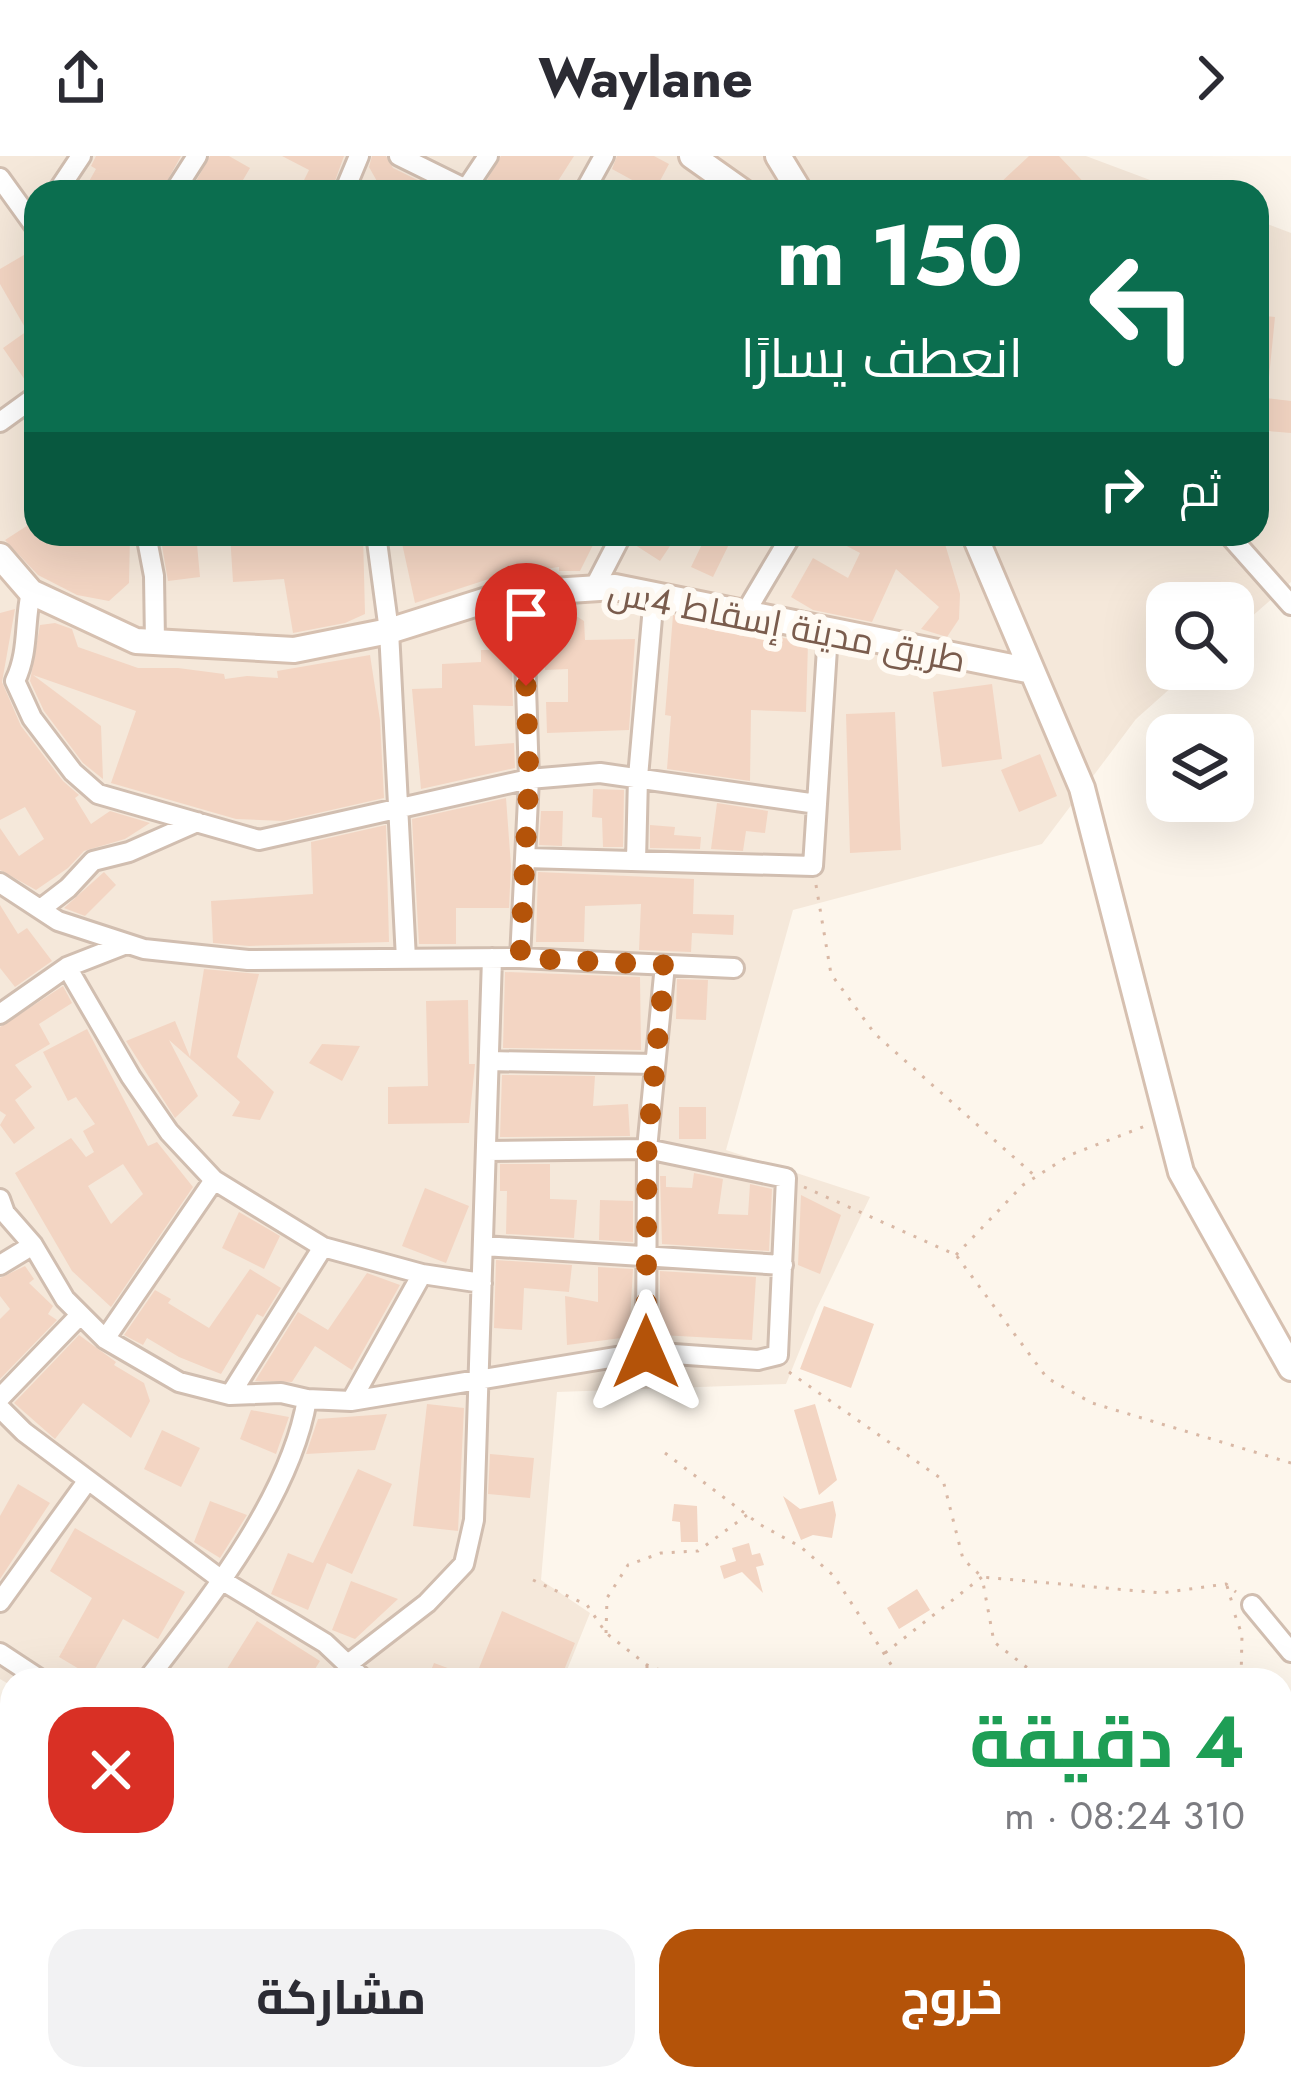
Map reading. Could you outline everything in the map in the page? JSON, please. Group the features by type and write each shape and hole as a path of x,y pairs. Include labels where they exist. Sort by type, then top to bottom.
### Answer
{"street":[{"path":"400,156 445,180"},
{"path":"692,156 726,180"},
{"path":"0,178 24,210"},
{"path":"148,546 154,576 154,642"},
{"path":"378,546 389,632 406,959"},
{"path":"594,588 616,546"},
{"path":"745,613 785,546"},
{"path":"979,546 1082,788 1180,1172 1291,1368"},
{"path":"1239,546 1291,605"},
{"name":"طريق مدينة إسقاط 4س","path":"0,556 31,592 136,641 294,650 389,632 506,594 615,587 1032,671"},
{"path":"31,592 25,621 27,657 15,681 32,718 73,772 98,794 259,840 529,779 600,773 817,804"},
{"path":"520,958 529,779 523,593"},
{"path":"636,861 638,777 654,595"},
{"path":"526,858 813,866 828,633"},
{"path":"42,908 93,861 129,852 197,822"},
{"path":"0,884 58,921 126,944 248,960 520,958 734,968"},
{"path":"0,1014 67,967 126,944"},
{"path":"348,1664 428,1603 464,1564 474,1520 491,958"},
{"path":"646,1352 647,1149 665,965"},
{"path":"67,967 131,1077 170,1132 214,1180 323,1247 422,1274 482,1283"},
{"path":"489,1061 655,1064"},
{"path":"0,1199 65,1299 105,1339 179,1382 230,1395 280,1393 351,1401 646,1352 758,1360 778,1355 786,1178 647,1149 487,1151"},
{"path":"105,1339 214,1180"},
{"path":"0,1265 33,1244"},
{"path":"484,1246 783,1265"},
{"path":"230,1395 323,1247"},
{"path":"351,1401 422,1274"},
{"path":"0,1398 80,1315"},
{"path":"156,1668 223,1581 302,1433 307,1399"},
{"path":"0,1408 24,1432 223,1581 325,1643 352,1668"},
{"path":"0,1602 88,1480"},
{"path":"1252,1605 1291,1652"}],"path":[{"path":"813,866 832,974 875,1034 1036,1177"},
{"path":"956,1255 1036,1177 1070,1155 1167,1118"},
{"path":"786,1178 956,1255 1047,1378 1092,1403 1291,1463"},
{"path":"778,1355 792,1377 943,1480 963,1559 982,1577 994,1642 1028,1668"},
{"path":"665,1453 747,1515 801,1547 834,1576 893,1668"},
{"path":"606,1633 607,1598 628,1565 661,1553 698,1551 747,1515"},
{"path":"883,1654 982,1577 1161,1593 1226,1584 1252,1605"},
{"path":"533,1580 586,1605 606,1633 655,1668"},
{"path":"1226,1584 1242,1635 1241,1668"}],"shaded area":[{"path":"0,156 1086,156 1150,180 24,180 24,546 1269,546 1269,225 1291,233 1291,582 1254,615 1254,582 1146,582 1146,690 1168,690 1136,719 1042,844 793,910 726,1150 870,1197 786,1384 557,1392 541,1580 590,1613 568,1668 0,1668"}],"building":[{"path":"96,156 181,156 168,180 90,180 96,169 91,166"},
{"path":"210,156 229,156 250,168 243,180 197,180"},
{"path":"282,156 344,156 335,180 304,180 309,170"},
{"path":"372,156 386,156 393,168 418,180 376,180 369,167"},
{"path":"501,156 574,156 559,180 487,180"},
{"path":"617,156 654,156 669,164 660,180 632,180 612,169"},
{"path":"1029,156 1059,156 1082,180 1003,180"},
{"path":"24,255 24,326 0,284 0,269"},
{"path":"1269,316 1275,317 1269,377"},
{"path":"24,333 24,379 3,348"},
{"path":"1269,398 1291,401 1291,433 1269,431"},
{"path":"24,528 24,546 130,546 129,583 109,601 77,595 38,575 5,540"},
{"path":"162,546 197,546 200,577 168,581"},
{"path":"231,546 363,546 365,614 293,633 284,579 233,582"},
{"path":"403,546 592,546 580,571 559,571 559,567 501,575 415,603"},
{"path":"637,546 670,546 660,561"},
{"path":"701,546 728,546 713,577 691,567"},
{"path":"847,546 946,546 960,594 959,619 947,637 921,629 939,607 896,569 872,622 813,610 791,597 813,558 848,578 860,553"},
{"path":"562,607 584,621 585,640 635,639 629,730 547,733 546,702 568,702 568,669 545,670 544,613 537,609"},
{"path":"15,609 2,682 21,726 79,795 75,798 91,824 110,811 150,823 125,839 84,851 36,890 0,870 0,828 19,856 44,839 25,807 0,820 0,613"},
{"path":"510,610 513,706 473,705 475,746 514,743 515,768 421,789 412,689 442,688 442,664 481,662 481,650 499,650 497,614"},
{"path":"673,615 808,643 806,712 751,710 750,781 667,769 671,716 665,715"},
{"path":"55,623 72,629 78,647 138,668 178,668 224,674 225,679 278,678 277,671 370,655 380,720 384,798 283,821 236,819 111,783 136,711 33,675 101,726 103,779 83,763 44,711 30,681 40,625"},
{"path":"992,684 1002,759 942,767 933,692"},
{"path":"895,712 901,850 850,853 846,714"},
{"path":"1040,754 1057,796 1019,812 1001,770"},
{"path":"593,789 624,790 623,847 603,847 602,818 592,817"},
{"path":"506,798 509,908 456,908 456,944 419,944 412,819"},
{"path":"717,803 768,811 765,833 746,831 743,851 711,849"},
{"path":"541,811 563,811 562,846 539,845"},
{"path":"386,825 389,942 213,943 211,901 313,894 311,842"},
{"path":"650,825 675,827 674,835 701,837 700,849 650,848"},
{"path":"104,872 116,885 85,916 64,908"},
{"path":"538,872 694,879 693,914 734,915 733,935 692,933 691,952 639,950 641,904 585,906 584,942 536,942"},
{"path":"0,905 18,934 27,928 52,961 15,987 0,968"},
{"path":"204,969 259,974 237,1057 274,1092 260,1120 232,1116 240,1102 169,1040 198,1096 175,1118 126,1041 175,1021 190,1057"},
{"path":"505,972 640,977 641,1050 503,1048"},
{"path":"677,979 708,980 706,1020 676,1019"},
{"path":"63,986 72,1003 39,1024 50,1044 15,1065 32,1087 15,1100 35,1128 14,1144 0,1125 6,1115 0,1111 0,1027"},
{"path":"468,1000 469,1064 475,1064 469,1123 388,1124 388,1087 428,1086 426,1001"},
{"path":"87,1029 148,1146 157,1142 193,1187 111,1307 72,1271 15,1173 71,1138 86,1157 94,1152 83,1131 95,1124 76,1097 68,1101 43,1052","holes":["123,1164 143,1194 111,1224 88,1186"]},
{"path":"322,1044 360,1046 342,1081 309,1063"},
{"path":"502,1075 595,1076 593,1106 628,1104 630,1136 500,1137"},
{"path":"679,1107 706,1107 706,1139 679,1139"},
{"path":"500,1164 550,1164 550,1199 577,1200 574,1238 506,1234 507,1191 500,1191"},
{"path":"694,1173 723,1179 718,1214 748,1215 750,1184 772,1189 769,1251 662,1244 660,1176 666,1176 666,1187 692,1188"},
{"path":"425,1188 469,1206 446,1263 402,1246"},
{"path":"801,1195 841,1215 820,1274 798,1265"},
{"path":"600,1200 633,1201 633,1242 599,1240"},
{"path":"239,1212 280,1236 264,1269 222,1248"},
{"path":"496,1260 572,1265 569,1292 524,1288 522,1330 494,1328"},
{"path":"25,1266 34,1279 29,1283 53,1306 48,1314 57,1320 0,1379 0,1319 10,1309 0,1296 0,1278"},
{"path":"598,1267 633,1269 629,1337 567,1345 565,1296 598,1302"},
{"path":"250,1269 281,1288 263,1317 257,1314 221,1374 147,1338 143,1345 124,1335 155,1290 209,1328"},
{"path":"660,1271 756,1277 752,1340 660,1335"},
{"path":"367,1273 400,1285 352,1370 315,1346 292,1382 255,1381 298,1312 328,1330"},
{"path":"824,1306 874,1324 851,1388 800,1369"},
{"path":"79,1335 144,1383 150,1401 131,1438 83,1403 55,1439 14,1403"},
{"path":"427,1404 464,1408 458,1531 413,1526"},
{"path":"815,1404 837,1480 819,1495 794,1410"},
{"path":"251,1410 289,1417 276,1454 240,1439"},
{"path":"387,1414 375,1450 306,1454 318,1419"},
{"path":"162,1430 200,1448 181,1487 144,1469"},
{"path":"490,1454 534,1458 530,1498 488,1494"},
{"path":"358,1469 392,1484 352,1574 327,1563 308,1610 271,1594 288,1553 313,1563"},
{"path":"18,1484 50,1503 0,1579 0,1516"},
{"path":"783,1496 800,1509 833,1501 832,1538 813,1535 801,1540"},
{"path":"210,1501 247,1515 220,1558 194,1542"},
{"path":"674,1504 697,1506 698,1542 681,1542 680,1522 672,1521"},
{"path":"75,1528 185,1592 158,1639 123,1619 95,1668 78,1668 59,1657 92,1598 50,1571"},
{"path":"749,1543 752,1555 760,1553 764,1565 756,1567 763,1593 742,1572 724,1579 720,1566 736,1561 732,1548"},
{"path":"351,1581 398,1599 355,1639 332,1630"},
{"path":"917,1589 930,1610 899,1629 887,1608"},
{"path":"502,1611 575,1643 565,1668 479,1668"},
{"path":"257,1621 320,1661 316,1668 228,1668"}],"route":[{"path":"526,686 529,779 520,958 665,965 647,1149 646,1352"}]}
